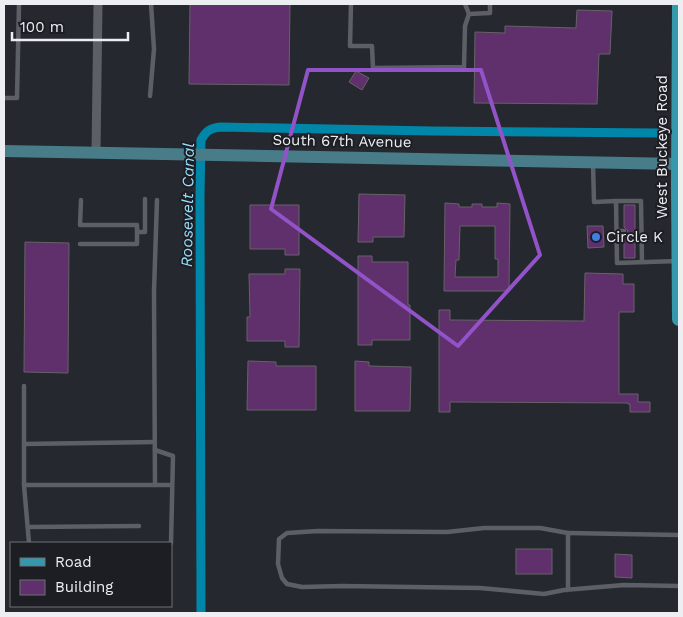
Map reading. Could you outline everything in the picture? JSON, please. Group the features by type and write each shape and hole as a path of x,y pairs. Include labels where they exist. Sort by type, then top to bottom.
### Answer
{"main road":[{"name":"West Buckeye Road","path":"679,4 679,320"},
{"name":"South 67th Avenue","path":"4,151 678,164"}],"street":[{"path":"96,152 98,4"}],"lane":[{"path":"4,98 17,98 19,4"},
{"path":"150,96 154,49 151,4"},
{"path":"351,4 350,46 372,46 372,68 464,67 465,26 469,14 465,4"},
{"path":"469,14 490,13 490,4"},
{"path":"593,162 594,202 641,201 642,262"},
{"path":"137,232 145,232 144,199"},
{"path":"80,244 136,244 137,232 137,225 80,225 81,200"},
{"path":"156,485 154,291 157,200"},
{"path":"616,201 617,263 679,261"},
{"path":"617,231 624,230"},
{"path":"634,231 641,230"},
{"path":"24,386 24,486 29,542"},
{"path":"24,444 155,442"},
{"path":"155,450 173,456 170,542"},
{"path":"24,486 172,485"},
{"path":"28,527 139,526"},
{"path":"679,536 568,533 540,528 484,528 447,532 318,531 287,533 279,538 278,564 282,578 287,584 302,587 480,588 544,594 624,585 679,586"},
{"path":"568,533 568,590"}],"highlighted area":[{"path":"308,70 481,70 540,255 458,346 271,209"}],"building":[{"path":"190,4 290,4 289,85 189,84"},
{"path":"577,10 612,11 610,54 599,54 597,104 474,103 475,32 505,33 505,26 576,28"},
{"path":"356,71 369,78 362,90 349,82"},
{"path":"359,194 405,195 404,237 373,237 373,242 358,242"},
{"path":"445,203 459,204 459,207 472,207 472,204 482,204 482,207 497,207 497,203 510,204 509,291 444,291","holes":["460,226 495,226 495,259 498,259 498,277 455,277 456,260 459,260"]},
{"path":"250,205 299,205 299,255 285,255 285,249 250,249"},
{"name":"Circle K","path":"624,205 635,205 635,258 624,258 624,235 628,231 624,227"},
{"name":"Circle K","path":"587,226 603,226 604,247 588,248"},
{"path":"25,242 69,243 68,373 24,372"},
{"path":"358,256 372,256 372,262 408,262 410,340 372,340 372,345 358,345"},
{"path":"285,269 300,269 299,347 285,347 285,341 247,341 247,317 250,317 249,274 285,274"},
{"path":"585,273 623,274 623,284 634,284 634,312 619,312 619,394 638,394 638,402 650,402 650,412 630,412 630,404 628,403 450,402 450,412 439,412 439,310 450,310 450,320 584,321"},
{"path":"248,361 276,362 276,366 316,366 316,410 247,410"},
{"path":"355,361 369,362 369,366 411,367 410,411 355,411"},
{"path":"516,549 552,549 552,574 516,574"},
{"path":"615,554 632,555 632,578 615,577"}],"waterway":[{"name":"Roosevelt Canal","path":"201,613 200,196 201,140 207,132 221,127 659,133"}],"place":[{"name":"Circle K","path":"596,237"}]}
